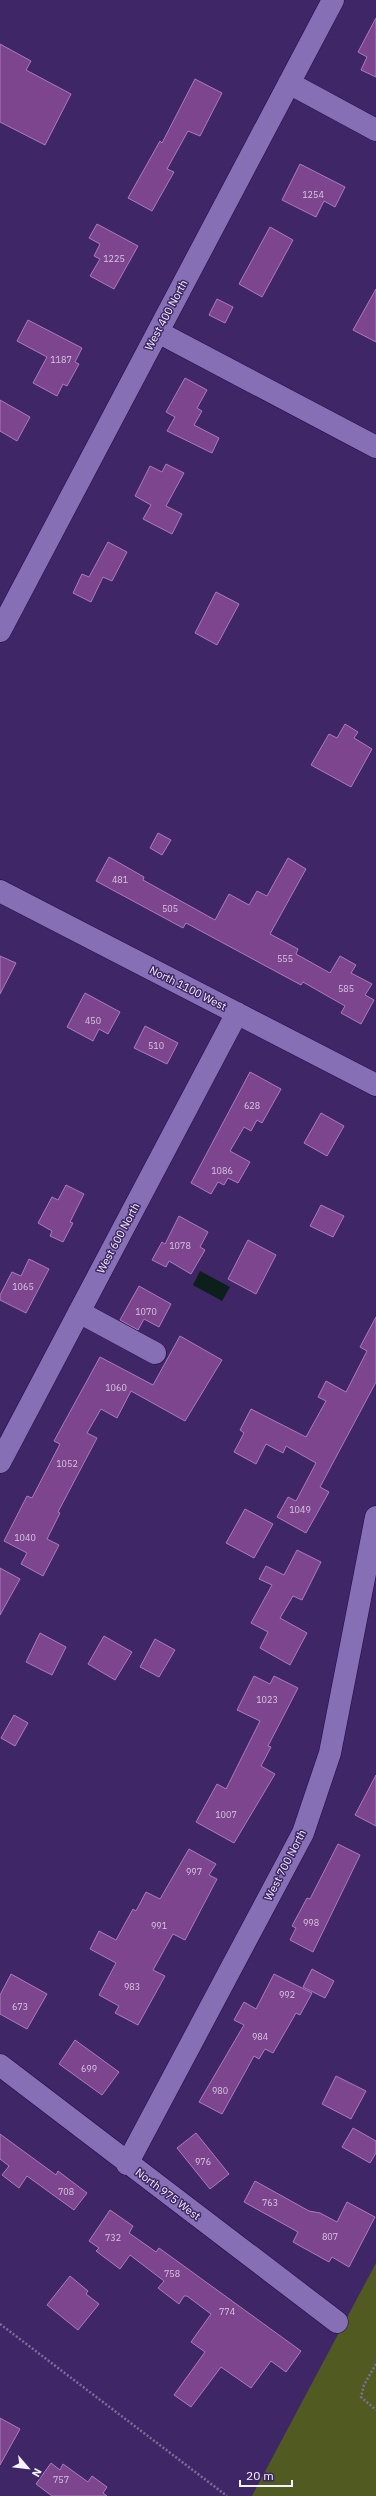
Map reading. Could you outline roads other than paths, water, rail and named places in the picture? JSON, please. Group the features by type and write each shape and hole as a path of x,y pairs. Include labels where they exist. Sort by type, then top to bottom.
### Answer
{"street":[{"name":"West 400 North","path":"0,631 333,0"},
{"path":"289,83 376,130"},
{"path":"158,332 376,447"},
{"name":"North 1100 West","path":"0,890 376,1085"},
{"name":"West 600 North","path":"0,1462 237,1013"},
{"path":"79,1312 155,1353"},
{"name":"West 700 North","path":"127,2164 303,1833 330,1752 376,1517"},
{"name":"North 975 West","path":"0,2065 127,2164 337,2322"}]}
